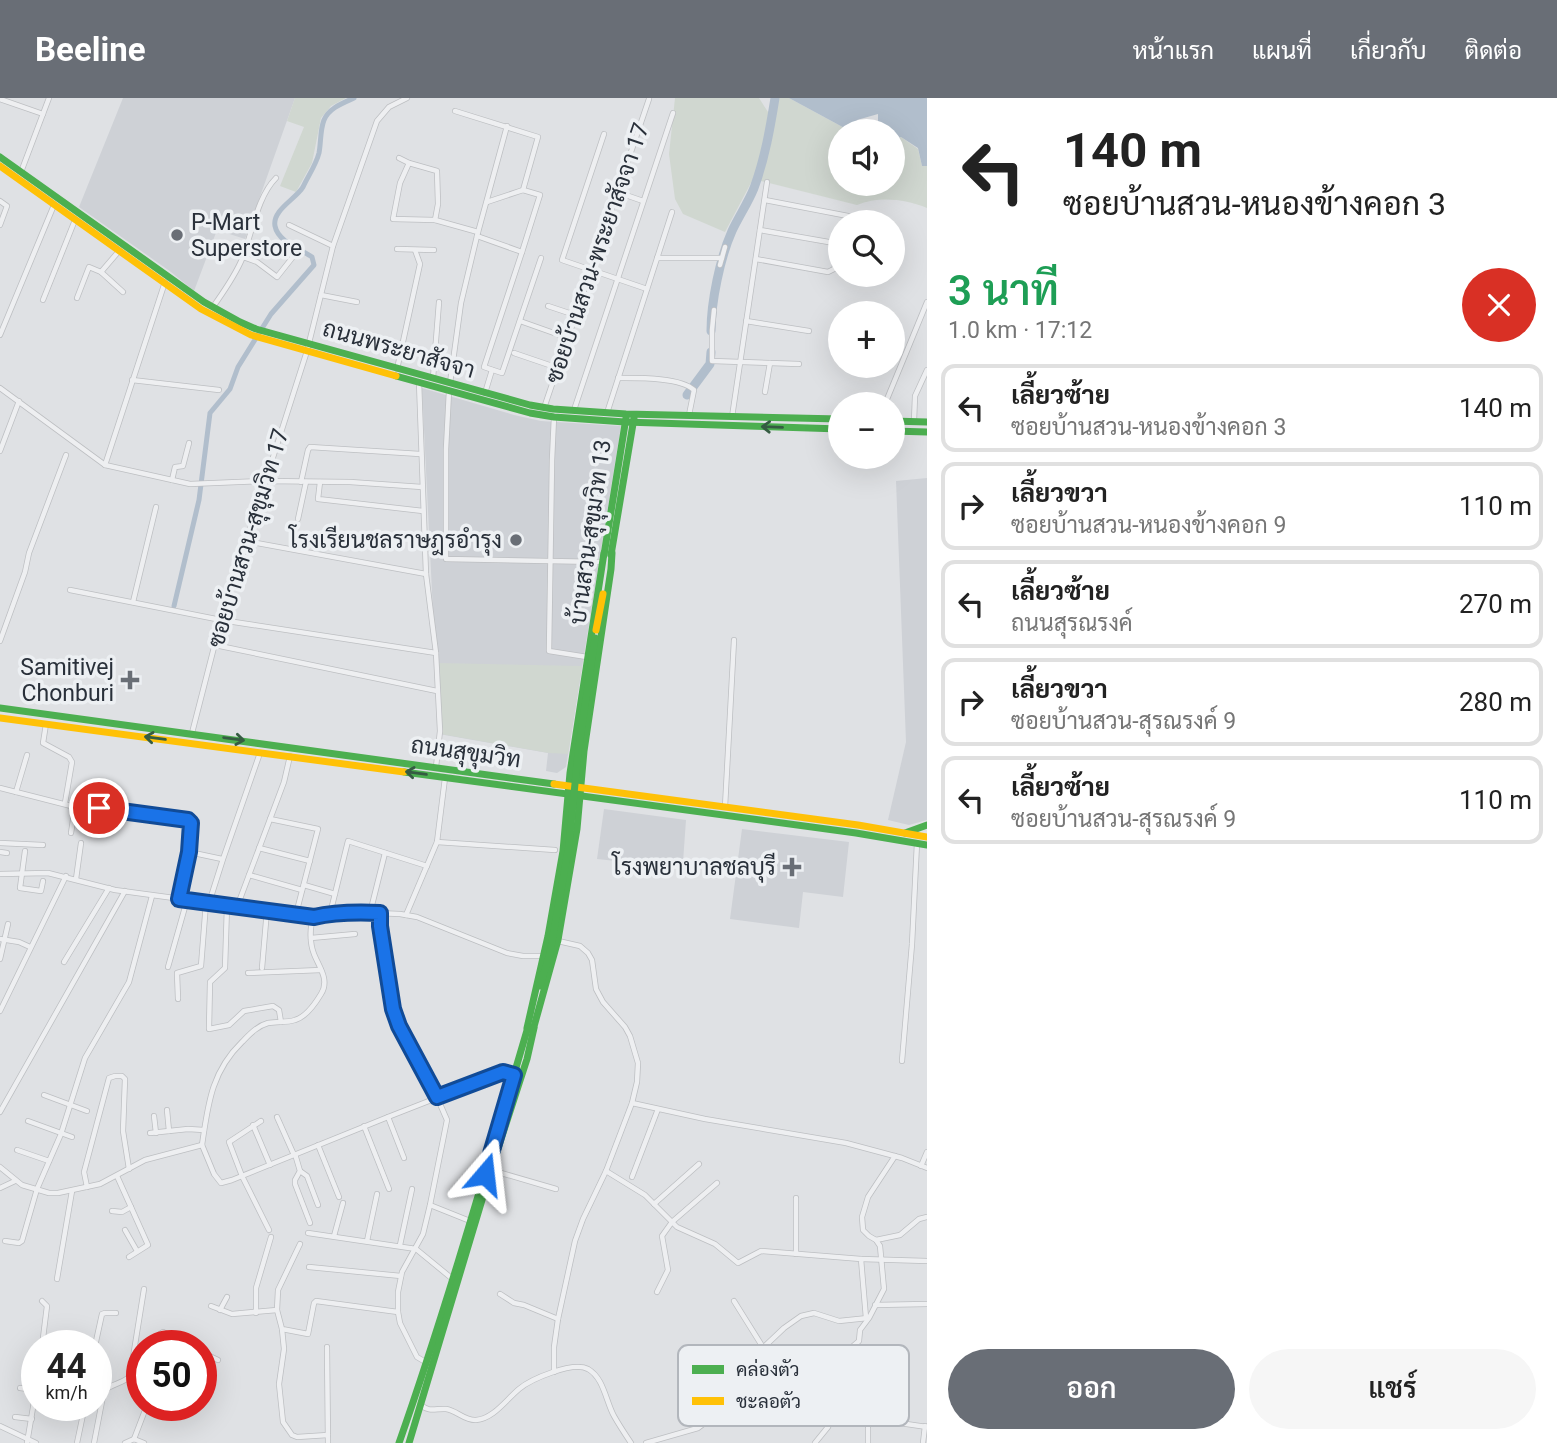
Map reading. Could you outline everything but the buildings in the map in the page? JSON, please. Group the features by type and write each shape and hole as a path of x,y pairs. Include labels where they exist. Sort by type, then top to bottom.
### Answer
{"main road":[{"name":"ถนนพระยาสัจจา","path":"0,157 166,279 201,309 238,330 254,332 397,372 433,378 450,387 530,413 554,417 732,416 828,419"},
{"name":"ถนนพระยาสัจจา","path":"1,169 119,251 254,332"},
{"name":"ถนนพระยาสัจจา","path":"397,372 419,382 485,393 544,408 607,412 630,418 828,429"},
{"path":"731,425 732,416"},
{"name":"บ้านสวน-สุขุมวิท 13","path":"530,1029 551,948 569,845 578,753 630,418"},
{"path":"808,428 810,419"},
{"path":"905,421 927,422"},
{"path":"905,431 927,432"},
{"path":"399,1443 455,1282 527,1059 530,1029 564,843 569,789 602,562 608,553"},
{"path":"409,1443 470,1221 557,941 574,845 584,751 611,569 608,553"},
{"name":"ถนนสุขุมวิท","path":"0,708 436,767 927,845"},
{"name":"ถนนสุขุมวิท","path":"0,718 445,777 569,789"},
{"name":"ถนนสุขุมวิท","path":"581,791 725,807 927,837"},
{"path":"905,833 927,825"},
{"path":"564,843 574,845"}],"street":[{"path":"21,172 49,98"},
{"name":"ซอยบ้านสวน-สุขุมวิท 17","path":"192,733 221,620 308,347 333,246 377,121 389,107 407,98"},
{"path":"4,99 43,114"},
{"name":"ซอยบ้านสวน-พระยาสัจจา 17","path":"544,408 649,99"},
{"path":"454,111 538,137 523,190"},
{"path":"574,410 673,113"},
{"path":"506,126 461,303 450,387 446,449 446,559 602,562"},
{"path":"604,134 562,260 647,289"},
{"path":"399,158 437,171 438,204 435,220"},
{"path":"409,163 400,183 393,219 435,220 522,251"},
{"path":"213,307 235,275 267,187 276,178"},
{"path":"732,416 767,182"},
{"path":"486,202 523,190 540,195 484,367 502,373 541,258"},
{"path":"617,192 643,201"},
{"path":"765,200 828,212"},
{"path":"0,201 7,206 0,225"},
{"path":"0,335 54,205"},
{"path":"607,412 672,212"},
{"path":"43,300 75,220"},
{"path":"289,226 333,246"},
{"path":"760,230 828,244"},
{"path":"720,265 725,247"},
{"path":"397,250 434,250"},
{"path":"397,372 420,264 415,250"},
{"path":"101,272 119,251"},
{"path":"243,257 257,262 278,277 296,253"},
{"path":"657,258 722,258"},
{"path":"755,259 828,272"},
{"path":"77,298 89,267 101,272 121,291 116,299"},
{"path":"105,465 166,279"},
{"path":"321,295 357,302"},
{"path":"433,378 439,302"},
{"path":"890,392 927,303"},
{"path":"548,306 575,315"},
{"path":"714,310 711,359 714,362 799,364"},
{"path":"520,321 568,338"},
{"path":"746,321 809,331"},
{"path":"514,353 558,368"},
{"path":"765,392 770,363"},
{"path":"485,393 492,370"},
{"path":"914,421 915,397 927,370"},
{"path":"618,378 652,379 690,386 694,393 689,416"},
{"path":"132,380 219,390"},
{"path":"419,382 426,574 436,653 440,731 436,767"},
{"path":"0,388 105,465 190,484 264,481 422,487"},
{"path":"0,451 19,401"},
{"path":"554,417 549,651 588,657"},
{"path":"172,480 175,467 183,466 189,443"},
{"path":"298,519 310,447 420,454"},
{"path":"0,641 66,455"},
{"path":"320,482 317,499 423,511"},
{"path":"133,602 156,507"},
{"path":"246,541 426,574"},
{"path":"70,590 221,620 436,653"},
{"path":"725,807 734,640"},
{"path":"215,645 437,691"},
{"path":"46,723 43,743 69,757 72,762 65,803"},
{"path":"178,999 178,971 201,966 207,903 261,752"},
{"path":"16,792 27,755"},
{"path":"237,907 284,782 290,756"},
{"path":"405,915 437,842 445,777"},
{"path":"0,788 75,807 188,820 191,823 189,852 179,899"},
{"path":"71,833 75,807"},
{"path":"270,818 318,829 296,914"},
{"path":"330,914 348,841 426,866"},
{"path":"0,842 43,845"},
{"path":"437,842 555,850"},
{"path":"902,1060 917,842"},
{"path":"76,879 81,843"},
{"path":"259,848 310,861"},
{"path":"25,851 20,888 41,891 43,881"},
{"path":"0,852 7,853"},
{"path":"189,852 223,859"},
{"path":"369,913 385,853"},
{"path":"0,874 48,873 152,896 314,917 369,913 405,915 417,917 507,953 544,956"},
{"path":"249,875 335,894"},
{"path":"0,1011 66,876"},
{"path":"64,962 109,888"},
{"path":"0,1112 125,891"},
{"path":"5,1241 22,1241 37,1189 61,1134 85,1058 129,982 152,896"},
{"path":"169,967 187,900"},
{"path":"227,906 225,967 210,982 209,1029 229,1025 244,1011 273,1006 279,1010 281,1021"},
{"path":"262,968 267,911"},
{"path":"380,913 393,1009 447,1120 423,1234 401,1276 398,1312 400,1323 417,1357 427,1363"},
{"path":"314,917 311,923 313,951 325,985 323,992 306,1015 259,1027 229,1055 215,1079 202,1145 214,1174 221,1183 503,1072 514,1075"},
{"path":"0,958 2,939 8,924"},
{"path":"312,938 355,934"},
{"path":"2,939 30,947"},
{"path":"554,1372 558,1318 575,1241 632,1103 638,1063 625,1027 603,1002 596,989 592,960 588,953 580,946 557,941"},
{"path":"248,973 321,970"},
{"path":"87,1187 84,1172 109,1078 115,1076 125,1079 123,1131 129,1169"},
{"path":"44,1095 87,1111"},
{"path":"632,1103 705,1119 846,1143 924,1167 927,1152"},
{"path":"632,1177 658,1108"},
{"path":"167,1110 169,1131"},
{"path":"154,1116 153,1133 204,1130"},
{"path":"388,1116 404,1158"},
{"path":"277,1117 300,1171 307,1176 318,1205"},
{"path":"28,1121 72,1138"},
{"path":"261,1121 229,1142 242,1176 269,1230"},
{"path":"253,1125 270,1165"},
{"path":"364,1126 389,1189"},
{"path":"0,1167 22,1185 49,1193 72,1191 117,1177 145,1160 202,1145"},
{"path":"318,1145 339,1197"},
{"path":"17,1150 49,1161"},
{"path":"854,1345 859,1341 860,1330 884,1289 880,1246 863,1230 862,1217 868,1197 895,1156"},
{"path":"654,1204 699,1164"},
{"path":"491,1170 556,1189"},
{"path":"300,1171 295,1184 310,1223"},
{"path":"606,1171 645,1195 677,1227 715,1244 738,1263 761,1251 880,1261 927,1261"},
{"path":"117,1177 148,1245 129,1257"},
{"path":"0,1188 15,1181"},
{"path":"657,1292 668,1270 662,1238 672,1222 718,1184"},
{"path":"400,1245 412,1189"},
{"path":"57,1279 72,1191"},
{"path":"367,1241 377,1194"},
{"path":"796,1198 796,1254"},
{"path":"334,1236 343,1203"},
{"path":"430,1205 470,1221"},
{"path":"112,1211 122,1212 131,1207"},
{"path":"876,1240 900,1235 919,1219 927,1217"},
{"path":"125,1230 137,1251"},
{"path":"308,1233 416,1249 455,1282"},
{"path":"256,1313 256,1288 271,1237"},
{"path":"300,1244 278,1290 276,1310 284,1349 279,1384 283,1422 292,1435 297,1437 328,1435"},
{"path":"861,1259 867,1318"},
{"path":"309,1267 401,1276"},
{"path":"94,1443 104,1391 130,1376 144,1289"},
{"path":"500,1294 514,1303 558,1318"},
{"path":"220,1310 227,1297"},
{"path":"42,1301 47,1306 44,1330"},
{"path":"282,1329 308,1334 316,1301 398,1312"},
{"path":"734,1301 762,1345"},
{"path":"875,1305 927,1304"},
{"path":"211,1306 232,1314 276,1310"},
{"path":"768,1345 784,1328 801,1316 814,1313 839,1321 867,1318"},
{"path":"98,1330 102,1314 116,1314"},
{"path":"327,1347 328,1443"},
{"path":"421,1405 434,1411 448,1409 471,1420 478,1420 491,1414 528,1382 573,1367 588,1369 598,1379 613,1415 631,1443"},
{"path":"15,1417 21,1418"},
{"path":"28,1441 32,1421"},
{"path":"77,1443 82,1421"},
{"path":"125,1443 134,1438 140,1421"},
{"path":"646,1443 701,1426"},
{"path":"816,1443 828,1426"},
{"path":"0,1433 1,1427 36,1443"},
{"path":"923,1443 926,1427"},
{"path":"868,1428 868,1443"},
{"path":"134,1438 144,1443"}],"shaded area":[{"path":"123,98 295,98 245,239 217,230 194,291 79,207"},
{"path":"295,98 346,98 331,106 321,118 312,163 296,192 280,186 304,127 287,121"},
{"path":"675,98 759,98 768,112 779,98 789,98 828,119 828,196 905,196 905,140 918,149 922,166 927,166 927,208 892,200 874,200 857,205 753,179 725,232 683,214 675,199 669,154"},
{"name":"โรงเรียนชลราษฎรอำรุง","path":"422,388 541,421 621,426 566,767 557,773 546,771 548,753 439,734"},
{"path":"927,478 927,820 909,825 888,820 906,742 896,481"},
{"path":"437,663 582,666 568,754 441,734"},
{"path":"604,809 686,820 683,862 654,865 597,859"},
{"name":"โรงพยาบาลชลบุรี","path":"742,829 849,842 843,897 803,892 799,928 730,919"}],"water":[{"path":"789,98 927,98 927,166 922,166 918,148 905,140 905,119 878,119 878,114 860,119 828,119"}],"waterway":[{"path":"174,606 199,500 210,413 230,389 238,367 271,314 314,265 312,257 280,236 275,220 303,187 314,166 326,116 337,106 354,98"},
{"path":"711,331 714,294 720,267 732,231 758,177 775,98"},
{"path":"687,395 710,364 711,352"}],"traffic: fast":[{"path":"0,157 204,302 256,329 530,405 553,409 626,414 828,419"},
{"path":"396,376 530,413 554,417 828,429"},
{"path":"604,555 626,418"},
{"path":"611,555 634,418"},
{"path":"905,421 927,422"},
{"path":"905,431 927,432"},
{"path":"527,1028 548,936 563,851 570,773 604,553"},
{"path":"533,1030 558,940 577,829 584,751 612,553"},
{"path":"540,986 550,953 569,845 578,753 595,638"},
{"path":"0,708 554,784"},
{"path":"404,772 927,845"},
{"path":"905,833 927,825"},
{"path":"399,1443 450,1288 528,1027"},
{"path":"409,1443 527,1059 534,1028"}],"traffic: slow":[{"path":"0,166 201,309 251,335 396,376"},
{"path":"596,630 603,594"},
{"path":"0,718 404,772"},
{"path":"554,784 858,825 927,837"}],"place":[{"name":"P-Mart Superstore","path":"177,235"},
{"name":"โรงเรียนชลราษฎรอำรุง","path":"516,540"},
{"name":"Samitivej Chonburi","path":"130,680"},
{"name":"โรงพยาบาลชลบุรี","path":"792,867"}],"route":[{"path":"99,808 188,820 191,823 189,852 179,899 314,917 354,912 380,913 393,1009 399,1026 437,1097 503,1072 514,1075 485,1174"}]}
